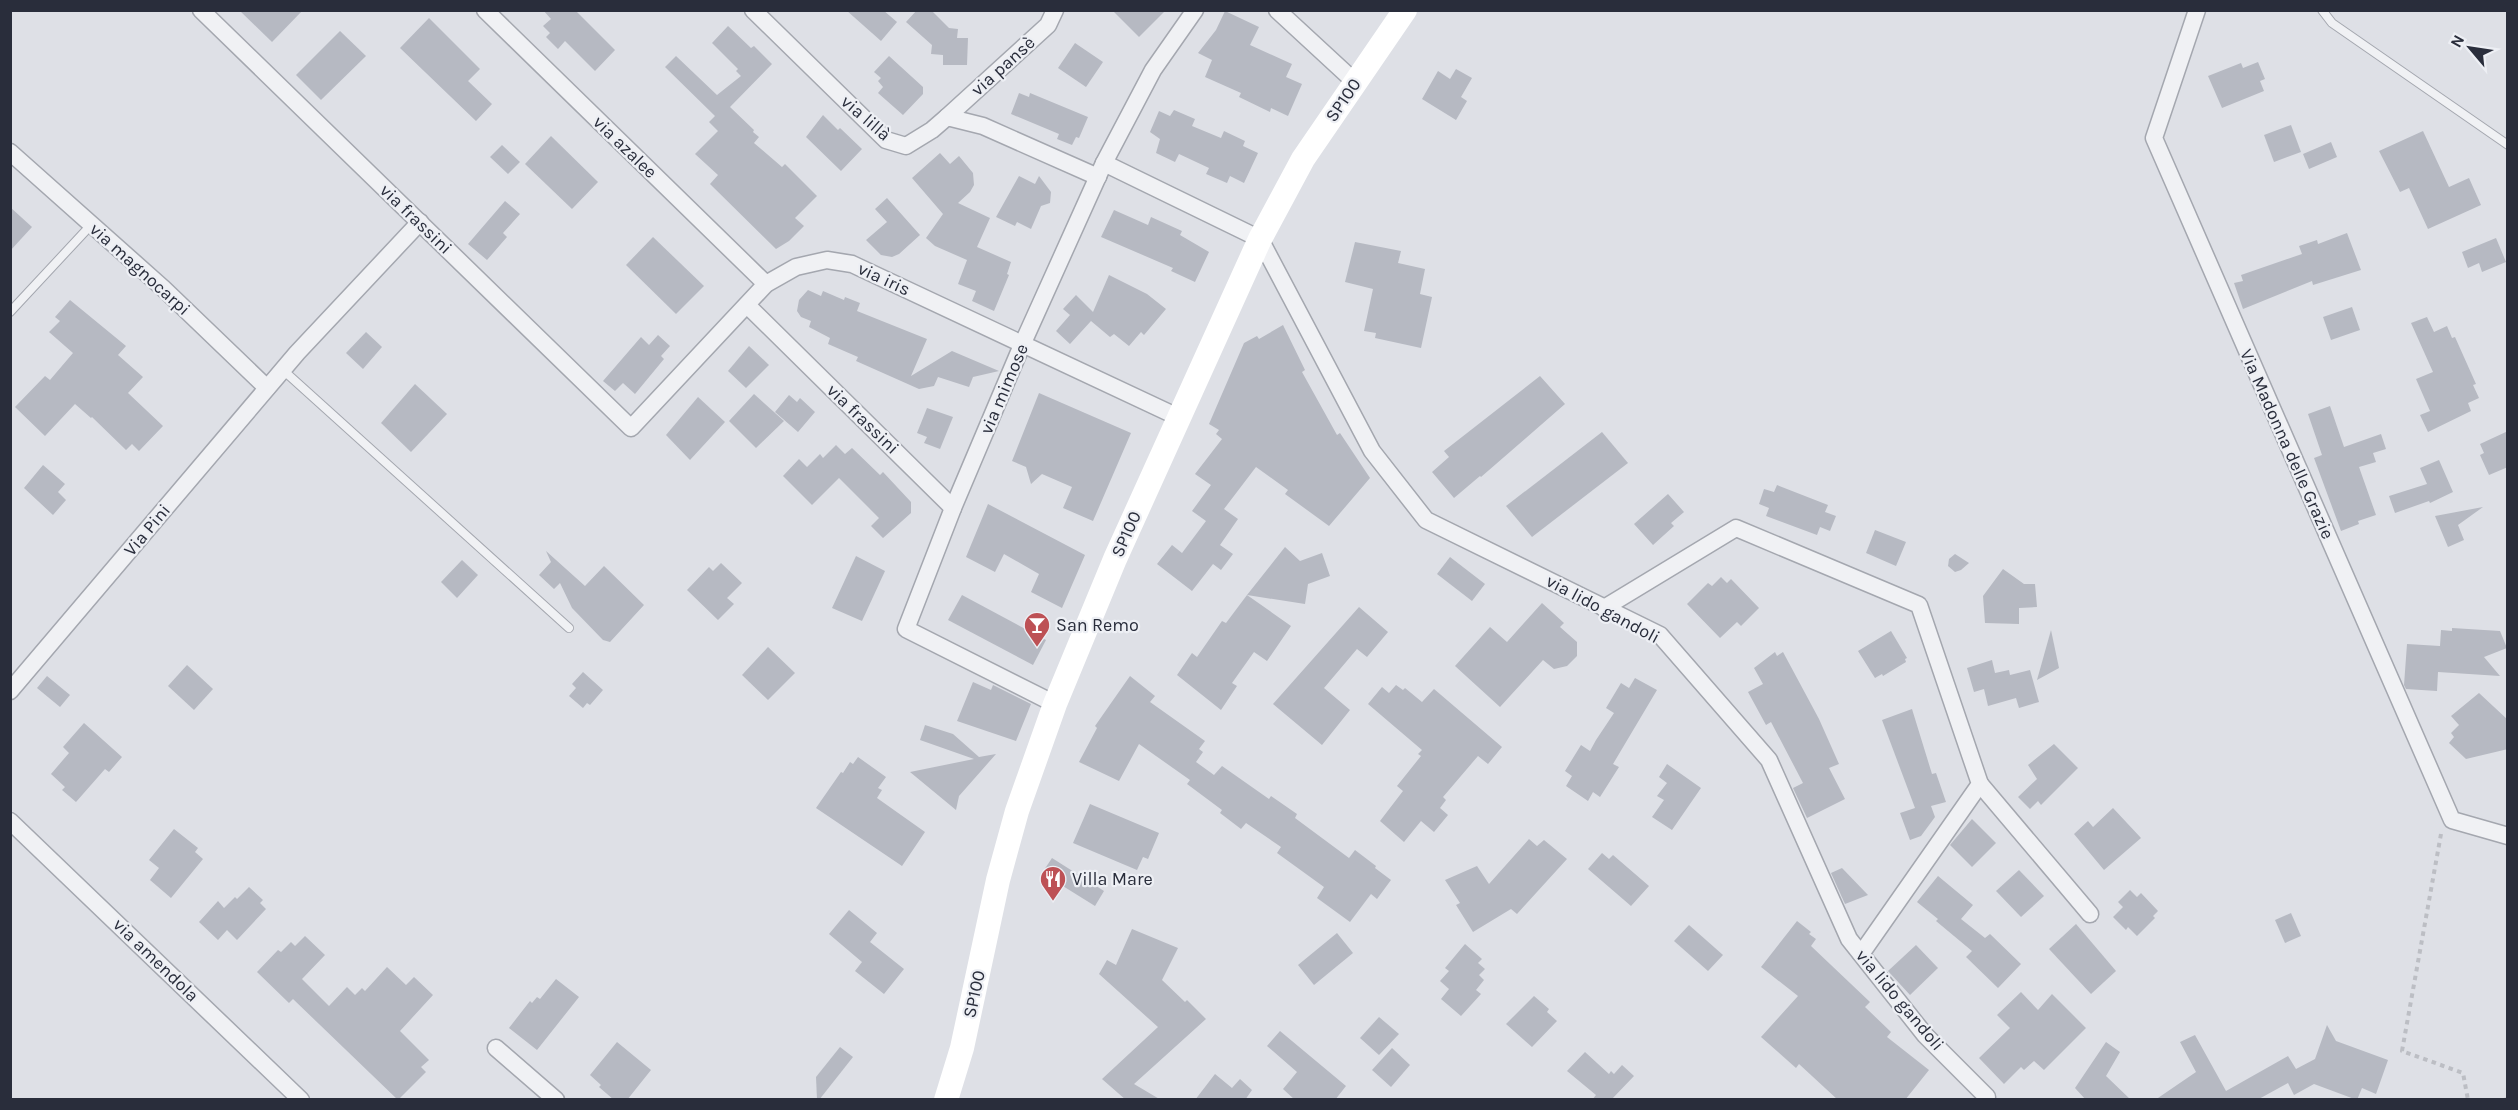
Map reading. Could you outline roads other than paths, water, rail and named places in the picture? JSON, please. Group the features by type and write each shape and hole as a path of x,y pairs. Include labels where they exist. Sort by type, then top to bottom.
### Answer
{"main road":[{"name":"SP100","path":"946,1100 962,1048 998,880 1017,811 1055,704 1178,417 1260,239 1304,159 1405,10"}],"street":[{"name":"via frassini","path":"201,10 631,428"},
{"name":"via azalee","path":"485,10 766,284"},
{"name":"via lillà","path":"753,10 886,140 906,146 932,130 947,117"},
{"name":"via pansè","path":"947,117 1048,26 1055,10"},
{"name":"via mimose","path":"1055,704 906,629 953,508 1022,345 1101,170 1153,70 1195,10"},
{"path":"1277,10 1355,82"},
{"name":"Via Madonna delle Grazie","path":"2197,10 2154,138 2452,820 2508,836"},
{"path":"947,117 983,126 1101,170 1260,239"},
{"name":"via magnocarpi","path":"10,152 164,289 267,388"},
{"name":"Via Pini","path":"10,691 267,388 420,222"},
{"name":"via lido gandoli","path":"1260,239 1372,451 1426,520 1660,635 1769,760 1849,939 1925,1035 1987,1097"},
{"name":"via iris","path":"631,428 766,284 796,267 827,260 852,264 1178,417"},
{"name":"via frassini","path":"747,305 953,508"},
{"path":"1604,608 1736,528 1919,605 1980,784 2090,914"},
{"path":"1861,954 1980,784"},
{"name":"via amendola","path":"10,822 301,1100"},
{"path":"496,1048 556,1100"}],"lane":[{"path":"2322,10 2332,23 2508,145"},
{"path":"10,312 91,225"},
{"path":"283,370 569,628"}],"place":[{"name":"San Remo","path":"1037,648"},
{"name":"Villa Mare","path":"1053,902"}]}
